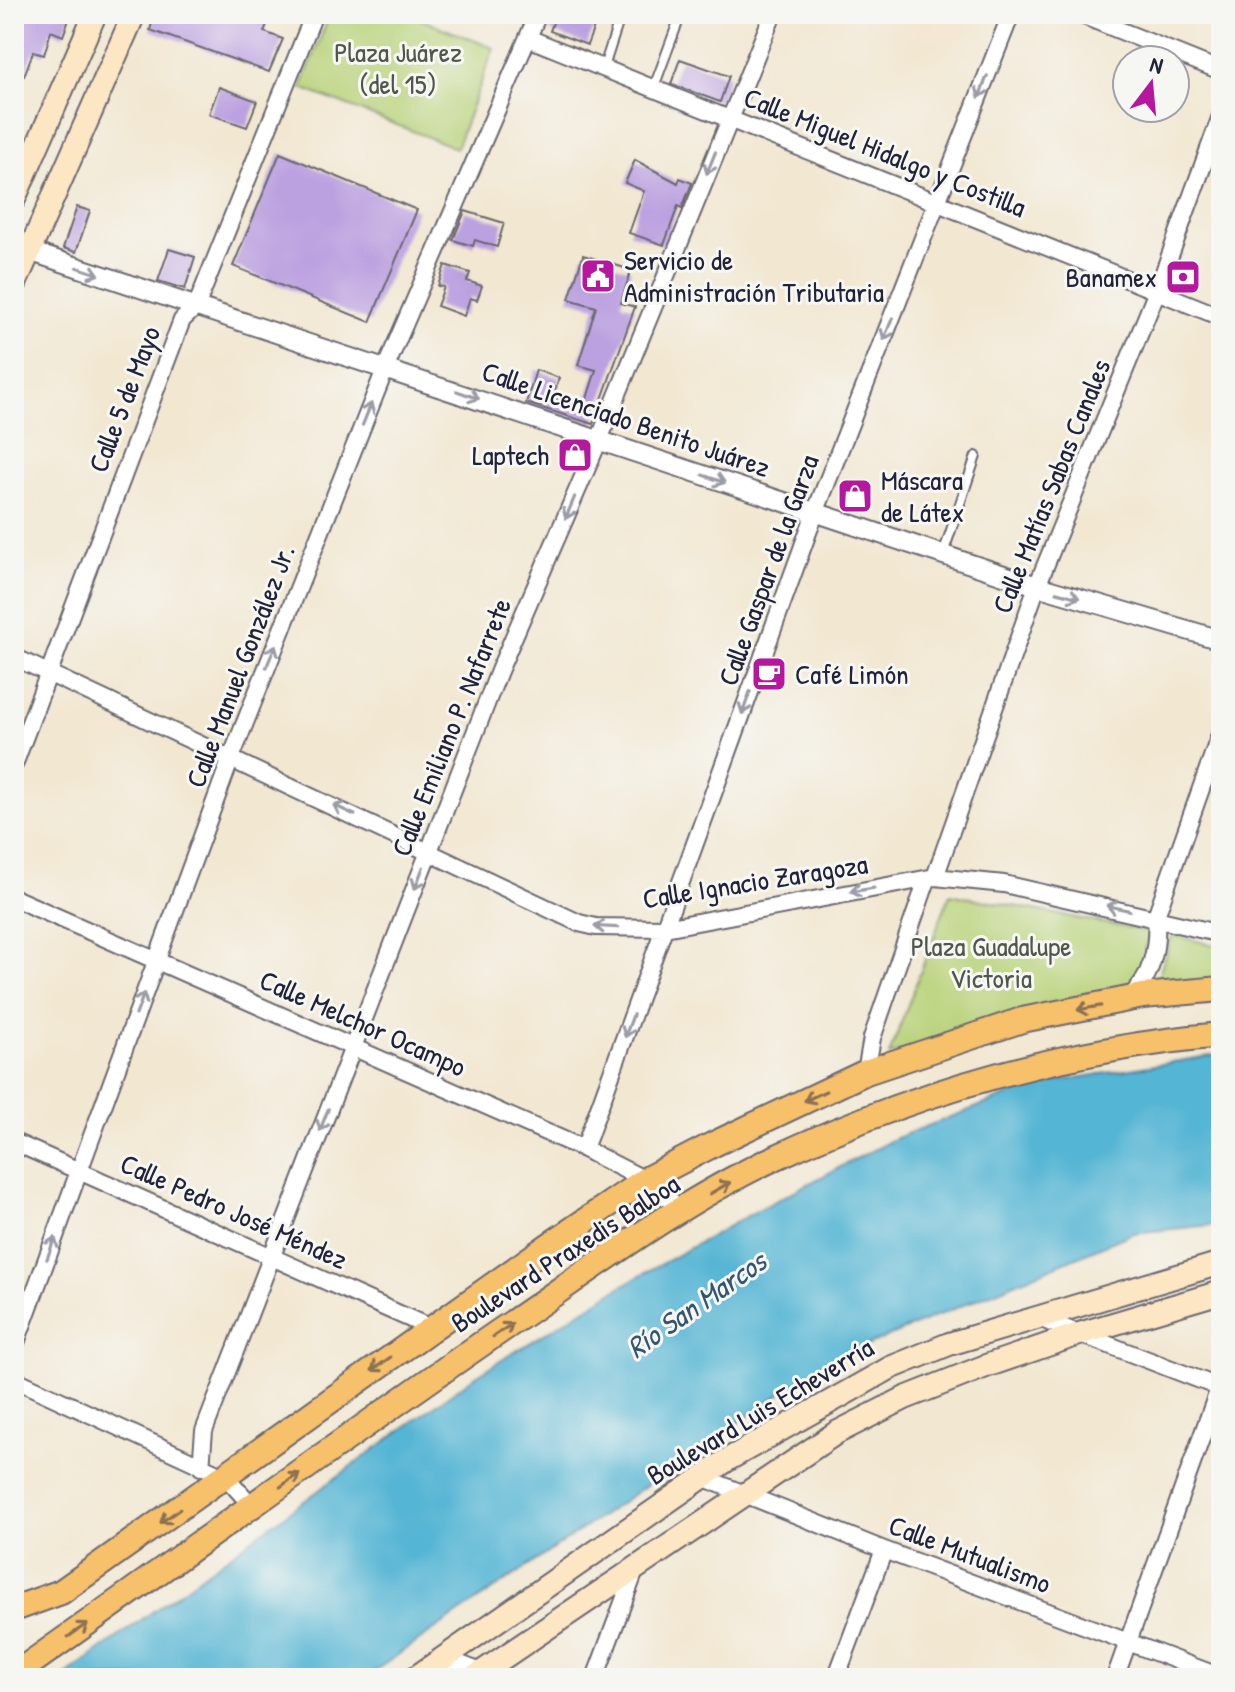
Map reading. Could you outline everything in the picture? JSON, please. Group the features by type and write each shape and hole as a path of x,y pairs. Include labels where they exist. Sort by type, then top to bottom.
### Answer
{"main road":[{"path":"14,199 95,14"},
{"path":"14,286 21,249 134,14"},
{"name":"Boulevard Praxedis Balboa","path":"14,1609 61,1592 645,1180 866,1072 1022,1020 1143,996 1221,989"},
{"name":"Boulevard Praxedis Balboa","path":"14,1675 452,1364 682,1210 766,1162 927,1096 1038,1062 1221,1035"},
{"name":"Boulevard Luis Echeverría","path":"415,1678 702,1477 890,1368 949,1344 1221,1263"},
{"name":"Boulevard Luis Echeverría","path":"482,1676 741,1494 836,1433 905,1398 1079,1334 1221,1292"},
{"path":"427,1332 452,1364"}],"street":[{"name":"Calle 5 de Mayo","path":"14,765 182,320 196,307 314,14"},
{"name":"Calle Manuel González Jr.","path":"14,1348 231,758 386,367 538,14"},
{"name":"Calle Emiliano P. Nafarrete","path":"201,1467 204,1431 499,671 599,440 773,14"},
{"name":"Calle Gaspar de la Garza","path":"584,1149 815,513 1011,14"},
{"path":"1079,14 1221,71"},
{"name":"Calle Miguel Hidalgo y Costilla","path":"528,38 1221,317"},
{"name":"Calle Matías Sabas Canales","path":"866,1072 872,1038 1037,586 1214,158 1221,116"},
{"name":"Calle Licenciado Benito Juárez","path":"21,249 386,367 1037,586 1221,640"},
{"name":"Calle Ignacio Zaragoza","path":"14,657 430,849 579,923 596,927 665,928 931,879 1004,884 1156,916 1221,934"},
{"path":"1123,1002 1143,983 1158,943 1156,916 1221,732"},
{"name":"Calle Melchor Ocampo","path":"14,898 584,1149 645,1180 682,1210"},
{"name":"Calle Pedro José Méndez","path":"14,1142 272,1255 427,1332"},
{"path":"1036,1317 1220,1386 1115,1678"},
{"path":"14,1379 226,1477 252,1506"},
{"name":"Calle Mutualismo","path":"702,1477 884,1550 1221,1677"},
{"path":"836,1678 884,1550"},
{"path":"595,1678 637,1566"},
{"path":"442,1658 482,1676"}],"lane":[{"path":"604,67 621,14"},
{"path":"654,87 681,14"},
{"path":"943,554 976,456"}],"green space":[{"name":"Plaza Juárez (del 15)","path":"330,14 407,14 494,48 456,148 301,88"},
{"name":"Plaza Guadalupe Victoria","path":"950,894 1150,932 1140,971 1124,994 889,1055"},
{"name":"Plaza Guadalupe Victoria","path":"1173,935 1221,947 1221,986 1151,995"}],"water":[{"name":"Río San Marcos","path":"1221,1054 1221,1224 1133,1233 826,1363 364,1678 62,1678 471,1379 620,1287 760,1209 896,1138 1035,1085"}],"building":[{"path":"20,14 71,14 63,36 51,31 44,55 33,52 24,76 14,72 14,33"},
{"path":"155,14 271,14 264,32 283,39 269,72 150,30"},
{"path":"556,14 599,14 587,45 550,31"},
{"path":"680,59 729,76 720,102 671,84"},
{"path":"219,87 257,101 247,127 209,114"},
{"path":"280,153 417,210 370,322 233,266"},
{"path":"635,160 678,183 680,178 692,183 682,208 678,206 664,245 629,233 644,191 625,183"},
{"path":"77,207 90,211 76,252 63,248"},
{"path":"465,211 504,223 497,247 475,240 473,246 453,240"},
{"path":"169,249 195,257 185,289 158,281"},
{"path":"583,255 631,270 621,303 635,307 593,424 526,403 536,370 559,378 553,398 584,408 596,370 578,365 596,307 569,299"},
{"path":"445,265 470,273 467,281 482,286 477,300 470,298 464,316 437,306 444,287 438,286"}],"place":[{"name":"Servicio de Administración Tributaria","path":"598,276"},
{"name":"Banamex","path":"1183,277"},
{"name":"Laptech","path":"575,455"},
{"name":"Máscara de Látex","path":"855,496"},
{"name":"Café Limón","path":"769,674"}]}
